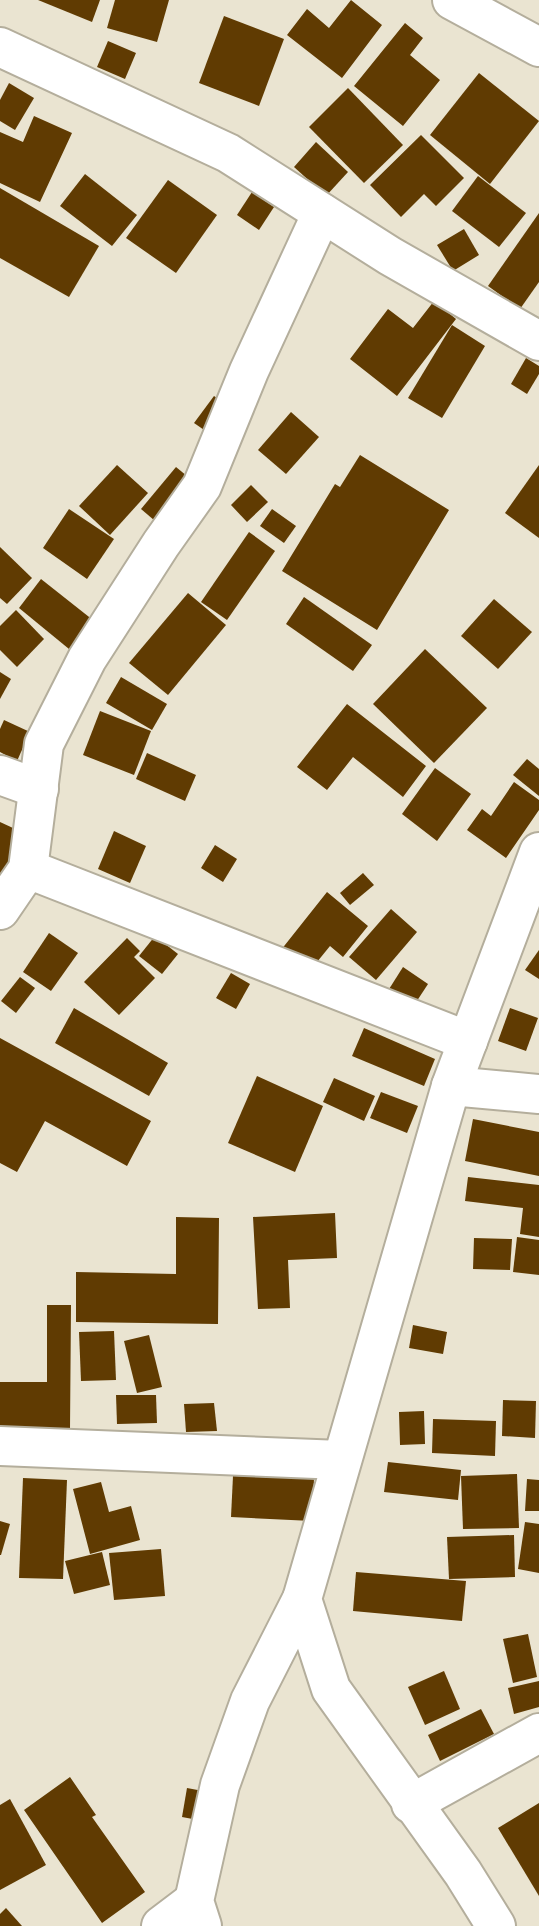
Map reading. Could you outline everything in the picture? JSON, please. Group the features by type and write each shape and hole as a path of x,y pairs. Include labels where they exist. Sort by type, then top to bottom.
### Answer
{"street":[{"path":"452,0 539,47"},
{"path":"0,47 228,153 390,256 539,341"},
{"path":"0,910 28,869 44,744 87,659 202,486 249,372 322,213"},
{"path":"0,775 39,789"},
{"path":"161,1926 198,1914 220,1785 250,1701 302,1599 451,1086 539,852"},
{"path":"28,869 468,1041"},
{"path":"451,1086 539,1094"},
{"path":"0,1446 341,1460"},
{"path":"302,1599 331,1689 463,1873 496,1926"},
{"path":"411,1804 539,1733"}],"building":[{"path":"38,0 100,0 92,22"},
{"path":"115,0 169,0 157,42 107,28"},
{"path":"351,0 382,25 342,78 287,35 307,9 329,28"},
{"path":"224,16 284,39 259,106 199,83"},
{"path":"405,23 423,38 410,55 440,80 403,126 354,86"},
{"path":"108,41 136,53 125,79 97,67"},
{"path":"479,73 539,121 490,184 430,135"},
{"path":"9,83 34,98 15,130 0,121 0,100"},
{"path":"348,88 403,145 364,183 309,127"},
{"path":"34,116 72,133 40,202 0,183 0,132 23,142"},
{"path":"421,135 464,178 436,206 424,194 401,217 370,185"},
{"path":"316,142 348,172 326,196 294,167"},
{"path":"85,174 137,215 112,246 60,206"},
{"path":"478,176 526,213 499,247 452,211"},
{"path":"168,180 217,215 176,273 126,238"},
{"path":"0,188 99,246 69,297 0,258"},
{"path":"252,192 274,207 259,230 237,215"},
{"path":"539,213 539,282 520,309 488,286"},
{"path":"464,229 479,255 453,271 437,245"},
{"path":"434,301 456,319 397,396 350,359 388,309 413,328"},
{"path":"452,325 485,346 442,418 408,398"},
{"path":"526,358 539,366 539,374 527,394 511,384"},
{"path":"214,396 230,407 210,434 194,423"},
{"path":"291,412 319,437 286,474 258,450"},
{"path":"360,455 449,510 377,630 282,571 335,484 340,487"},
{"path":"117,465 148,493 110,535 79,506"},
{"path":"539,465 539,538 505,513"},
{"path":"176,467 210,495 175,538 141,509"},
{"path":"251,485 268,502 247,522 231,505"},
{"path":"69,509 114,539 87,579 43,548"},
{"path":"272,509 296,526 284,543 260,526"},
{"path":"249,532 275,551 227,620 201,602"},
{"path":"0,547 32,578 7,604 0,598"},
{"path":"41,579 103,628 80,658 19,608"},
{"path":"188,593 226,625 168,695 129,663"},
{"path":"304,597 372,645 353,671 286,624"},
{"path":"494,599 532,632 498,669 461,636"},
{"path":"16,610 44,639 17,667 0,650 0,626"},
{"path":"425,649 487,708 434,763 373,704"},
{"path":"0,672 11,679 0,699"},
{"path":"121,677 167,704 152,730 106,703"},
{"path":"347,704 426,766 403,797 353,757 327,790 297,767"},
{"path":"100,711 151,731 134,775 83,755"},
{"path":"4,720 30,732 17,761 0,752 0,729"},
{"path":"147,753 196,775 185,801 136,779"},
{"path":"527,759 539,769 539,796 513,775"},
{"path":"435,768 471,794 437,841 402,814"},
{"path":"514,782 539,800 539,810 506,858 467,830 482,809 491,816"},
{"path":"0,822 26,834 0,891"},
{"path":"114,831 146,846 130,883 98,869"},
{"path":"215,845 237,859 223,882 201,868"},
{"path":"363,873 374,885 350,905 340,893"},
{"path":"327,892 368,926 343,957 330,946 304,978 277,955"},
{"path":"391,909 417,932 376,980 349,957"},
{"path":"49,933 78,953 51,991 23,972"},
{"path":"155,936 178,954 162,974 139,956"},
{"path":"127,938 140,951 134,957 155,978 119,1015 84,982"},
{"path":"539,950 539,979 525,970"},
{"path":"403,967 428,984 409,1013 384,997"},
{"path":"231,973 250,984 236,1009 216,998"},
{"path":"20,977 35,988 16,1013 1,1001"},
{"path":"74,1008 168,1063 149,1096 55,1043"},
{"path":"510,1008 538,1018 526,1051 498,1041"},
{"path":"364,1028 435,1059 424,1086 352,1056"},
{"path":"0,1038 151,1121 127,1166 45,1121 17,1172 0,1163"},
{"path":"257,1076 323,1106 295,1172 228,1143"},
{"path":"334,1078 375,1096 364,1121 323,1102"},
{"path":"381,1092 418,1106 407,1133 370,1118"},
{"path":"473,1119 539,1132 539,1176 465,1161"},
{"path":"468,1177 539,1185 539,1237 520,1234 523,1208 465,1201"},
{"path":"335,1213 337,1258 288,1260 290,1308 258,1309 253,1217"},
{"path":"176,1217 219,1218 218,1324 76,1322 76,1272 176,1274"},
{"path":"517,1237 539,1240 539,1275 513,1272"},
{"path":"474,1238 512,1239 510,1270 473,1269"},
{"path":"47,1305 71,1305 70,1429 0,1428 0,1382 47,1382"},
{"path":"413,1325 447,1332 443,1354 409,1348"},
{"path":"114,1331 116,1380 81,1381 79,1332"},
{"path":"149,1335 162,1387 137,1393 124,1341"},
{"path":"116,1395 156,1395 157,1423 117,1424"},
{"path":"503,1400 536,1401 535,1438 502,1436"},
{"path":"214,1403 217,1431 186,1432 184,1404"},
{"path":"424,1411 425,1444 400,1445 399,1412"},
{"path":"433,1419 496,1421 495,1456 432,1453"},
{"path":"388,1462 461,1470 458,1500 384,1492"},
{"path":"517,1474 519,1528 463,1529 461,1476"},
{"path":"233,1476 314,1479 312,1521 231,1517"},
{"path":"23,1478 67,1480 63,1579 19,1578"},
{"path":"527,1479 539,1480 539,1511 525,1511"},
{"path":"101,1482 109,1512 131,1506 140,1540 90,1554 73,1489"},
{"path":"0,1521 10,1524 1,1555 0,1555"},
{"path":"525,1522 539,1524 539,1573 518,1569"},
{"path":"514,1535 515,1577 449,1579 447,1537"},
{"path":"161,1549 165,1596 114,1600 109,1553"},
{"path":"102,1552 110,1585 74,1594 65,1561"},
{"path":"356,1572 466,1581 462,1621 353,1611"},
{"path":"528,1634 537,1677 513,1683 503,1639"},
{"path":"444,1671 460,1709 425,1725 408,1687"},
{"path":"539,1681 539,1707 514,1714 508,1688"},
{"path":"481,1709 494,1734 440,1761 428,1735"},
{"path":"70,1777 96,1815 92,1817 145,1892 102,1923 24,1810"},
{"path":"187,1788 219,1794 214,1823 182,1817"},
{"path":"10,1799 46,1865 0,1890 0,1805"},
{"path":"539,1803 539,1896 498,1828"},
{"path":"6,1908 22,1926 0,1926 0,1914"}]}
